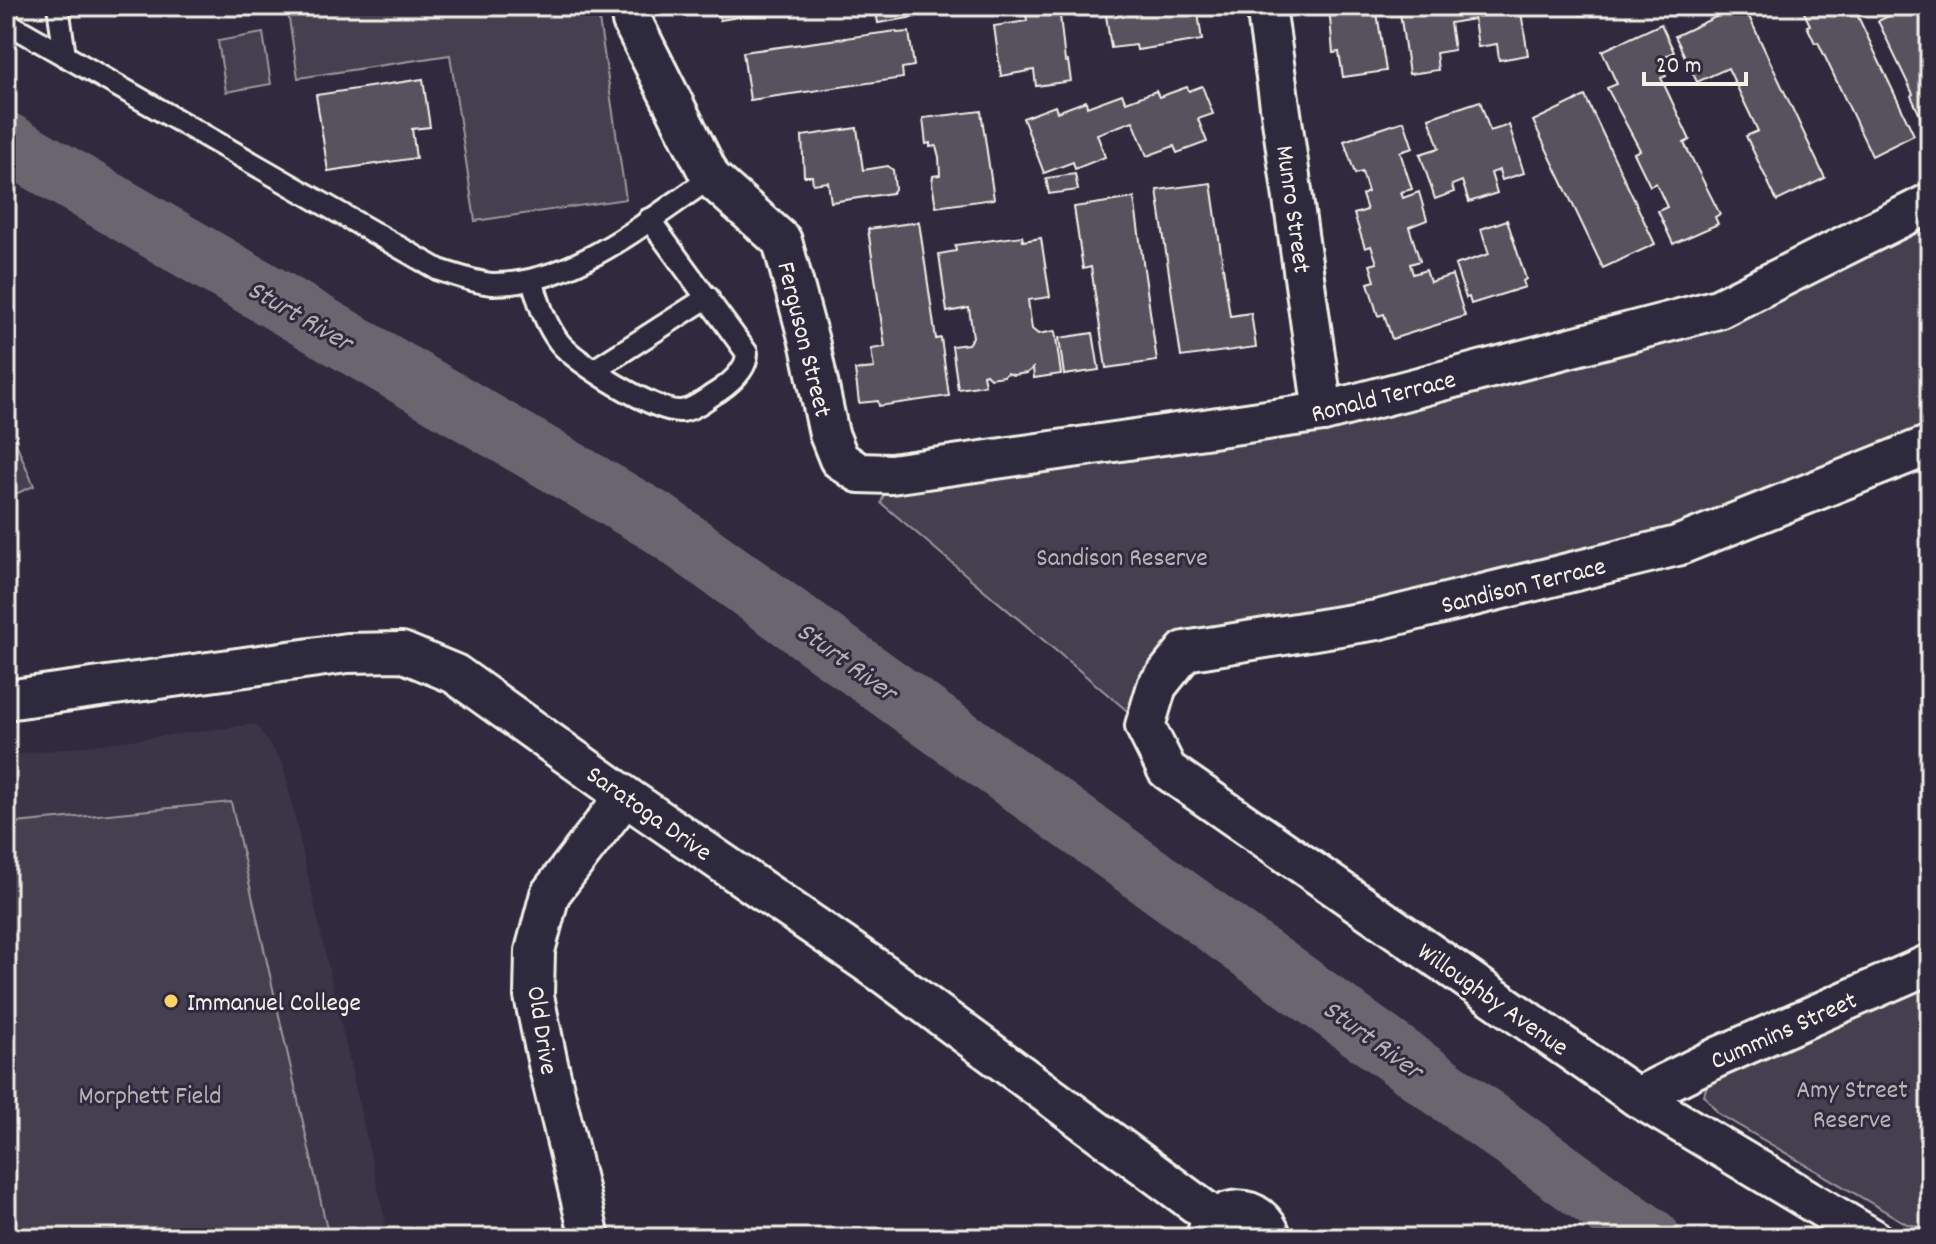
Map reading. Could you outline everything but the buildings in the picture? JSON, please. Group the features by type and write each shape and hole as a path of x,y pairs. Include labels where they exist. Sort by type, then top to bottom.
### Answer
{"street":[{"name":"Ferguson Street","path":"630,6 632,21 711,178 782,241 810,345 829,434"},
{"name":"Munro Street","path":"1266,6 1323,412"},
{"name":"Ronald Terrace","path":"829,434 839,459 859,473 891,474 1323,412 1718,309 1930,203"},
{"name":"Sandison Terrace","path":"1145,726 1157,686 1185,651 1377,620 1677,546 1930,445"},
{"name":"Saratoga Drive","path":"6,700 347,653 402,652 455,674 625,796 884,974 1210,1228"},
{"name":"Willoughby Avenue","path":"1145,726 1167,770 1637,1097 1872,1238"},
{"name":"Old Drive","path":"590,1238 534,996 535,951 550,894 625,796"},
{"name":"Cummins Street","path":"1637,1097 1718,1057 1930,964"},
{"path":"1210,1228 1228,1211 1241,1210 1260,1217 1272,1238"}],"lane":[{"path":"58,6 65,56"},
{"path":"6,22 439,270 491,284 532,280 593,256 711,178"},
{"path":"532,280 543,316 570,354 663,408 680,411 690,408 729,384 747,363 747,353 649,219"},
{"path":"594,370 708,297"}],"shaded area":[{"name":"Morphett Field","path":"256,724 283,764 389,1238 6,1238 6,756"}],"green space":[{"path":"287,6 597,6 626,199 475,221 450,55 298,78"},
{"path":"263,33 271,84 226,92 218,41"},
{"name":"Sandison Reserve","path":"1930,203 1930,445 1677,546 1185,651 1145,726 881,503 891,474 1323,412 1718,309"},
{"path":"6,419 34,486 6,498"},
{"name":"Morphett Field","path":"231,802 329,1238 6,1238 6,824"},
{"name":"Amy Street Reserve","path":"1930,986 1930,1229 1907,1224 1719,1114 1704,1095 1708,1081"}],"waterway":[{"name":"Sturt River","path":"6,142 660,524 1651,1238"}],"place":[{"name":"Immanuel College","path":"171,1001"}]}
